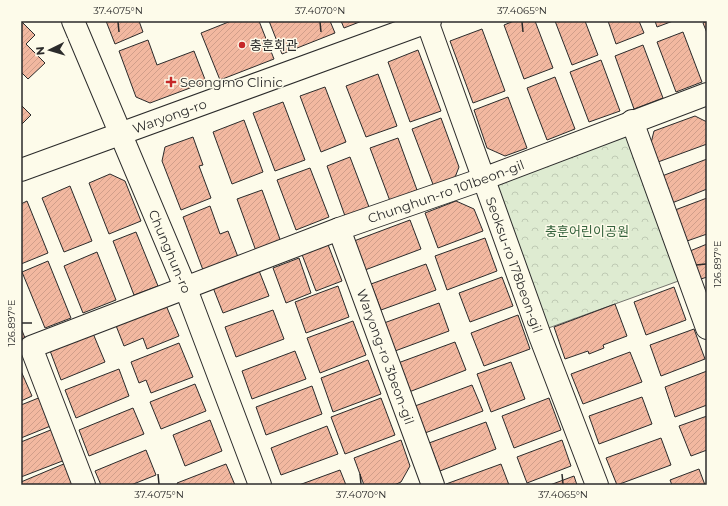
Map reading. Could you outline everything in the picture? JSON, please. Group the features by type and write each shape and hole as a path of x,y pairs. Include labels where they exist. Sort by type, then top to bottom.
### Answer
{"street":[{"name":"Chunghun-ro","path":"73,21 122,134 186,289 260,485"},
{"name":"Waryong-ro","path":"21,170 428,21"},
{"name":"Seoksu-ro 178beon-gil","path":"428,21 483,179 597,485"},
{"name":"Chunghun-ro 101beon-gil","path":"26,349 186,289 339,229 483,179 632,121 707,94"},
{"path":"632,121 707,328"},
{"name":"Waryong-ro 3beon-gil","path":"339,229 433,485"},
{"path":"26,349 84,485"}],"green space":[{"name":"충훈어린이공원","path":"629,128 684,279 543,330 489,182"}],"building":[{"path":"21,21 35,35 26,44 45,63 28,79 21,72"},
{"path":"106,21 139,21 143,32 115,44"},
{"path":"231,21 259,21 274,59 220,80 201,33"},
{"path":"269,21 330,21 335,33 282,54"},
{"path":"341,21 362,21 344,28"},
{"path":"514,21 535,21 553,68 524,79 504,25"},
{"path":"555,21 585,21 598,55 572,65"},
{"path":"608,21 639,21 644,33 616,44"},
{"path":"655,21 673,21 657,27"},
{"path":"707,21 707,33 703,23"},
{"path":"482,29 505,91 473,103 450,41"},
{"path":"683,32 702,82 676,92 657,42"},
{"path":"148,40 157,65 194,51 206,82 150,103 136,97 119,51"},
{"path":"643,45 663,98 634,109 615,56"},
{"path":"418,50 441,111 410,122 388,62"},
{"path":"601,60 620,111 589,122 570,72"},
{"path":"378,74 397,126 366,137 346,86"},
{"path":"555,77 575,129 547,140 527,88"},
{"path":"325,87 346,142 321,152 300,96"},
{"path":"508,97 527,148 505,156 487,148 474,110"},
{"path":"283,102 305,160 275,171 253,113"},
{"path":"21,105 31,115 21,125"},
{"path":"695,116 707,122 707,144 658,162 651,143 654,131"},
{"path":"441,118 459,167 454,180 434,187 412,129"},
{"path":"244,120 263,172 232,184 213,132"},
{"path":"193,137 203,165 199,166 211,198 181,210 162,161 165,147"},
{"path":"398,138 417,190 390,201 370,148"},
{"path":"350,157 369,207 345,216 327,166"},
{"path":"707,159 707,189 672,203 662,176"},
{"path":"310,168 329,217 296,230 277,180"},
{"path":"110,174 125,181 141,221 109,234 89,183"},
{"path":"70,186 92,241 64,252 42,198"},
{"path":"262,190 281,242 256,251 237,199"},
{"path":"707,198 707,234 687,241 675,210"},
{"path":"27,201 48,253 21,264 21,204"},
{"path":"456,201 474,209 483,231 438,248 425,213"},
{"path":"210,206 220,234 228,231 238,257 203,270 183,217"},
{"path":"410,220 421,249 365,270 354,241"},
{"path":"136,232 158,286 134,295 113,241"},
{"path":"485,238 497,271 447,290 435,256"},
{"path":"327,242 342,281 316,291 301,252"},
{"path":"707,244 707,277 701,279 690,251"},
{"path":"97,252 116,300 83,313 64,266"},
{"path":"299,258 311,293 286,303 273,268"},
{"path":"48,261 71,318 45,328 22,272"},
{"path":"426,264 436,290 381,310 371,284"},
{"path":"258,268 269,296 223,313 212,285"},
{"path":"502,277 513,306 470,322 459,293"},
{"path":"338,286 349,317 306,333 295,302"},
{"path":"674,287 686,320 646,335 634,302"},
{"path":"165,303 179,336 147,349 143,338 124,346 115,323"},
{"path":"439,303 449,331 395,351 384,323"},
{"path":"615,304 627,336 603,345 604,348 589,354 588,351 565,359 554,327"},
{"path":"273,310 284,339 236,357 225,327"},
{"path":"518,315 530,349 484,366 471,333"},
{"path":"353,321 366,355 320,373 307,338"},
{"path":"21,328 25,338 21,339"},
{"path":"694,329 705,359 661,376 650,345"},
{"path":"92,331 105,362 61,380 49,348"},
{"path":"455,342 466,370 409,392 398,363"},
{"path":"179,343 193,377 151,393 146,380 139,383 131,362"},
{"path":"295,351 306,379 252,399 242,371"},
{"path":"630,352 642,382 583,404 571,374"},
{"path":"368,360 381,394 333,412 321,378"},
{"path":"511,362 525,399 491,412 477,374"},
{"path":"119,369 129,396 76,418 65,390"},
{"path":"21,371 32,396 21,401"},
{"path":"707,371 707,405 675,417 665,387"},
{"path":"195,384 206,411 161,429 150,402"},
{"path":"472,385 483,411 425,433 415,406"},
{"path":"312,386 322,414 266,435 256,407"},
{"path":"41,397 53,425 21,438 21,405"},
{"path":"642,397 652,424 599,444 589,416"},
{"path":"381,398 395,435 345,454 331,417"},
{"path":"549,398 561,430 514,448 502,416"},
{"path":"133,408 144,434 89,456 79,430"},
{"path":"707,416 707,450 691,456 679,426"},
{"path":"210,420 222,451 185,466 173,435"},
{"path":"486,422 496,449 440,471 429,443"},
{"path":"327,426 338,454 281,475 271,448"},
{"path":"53,429 65,460 21,477 21,442"},
{"path":"661,438 671,465 617,485 606,458"},
{"path":"401,440 410,466 401,482 394,485 364,485 354,458"},
{"path":"562,440 571,466 527,483 517,457"},
{"path":"146,450 156,475 131,485 101,485 95,471"},
{"path":"66,463 75,485 21,485 21,482"},
{"path":"226,464 235,485 178,485 177,483"},
{"path":"501,464 509,485 446,485 446,484"},
{"path":"699,469 705,485 672,485 670,480"},
{"path":"340,470 346,485 299,485"},
{"path":"574,476 577,485 550,485"}],"place":[{"name":"충훈회관","path":"242,45"},
{"name":"Seongmo Clinic","path":"171,82"}]}
